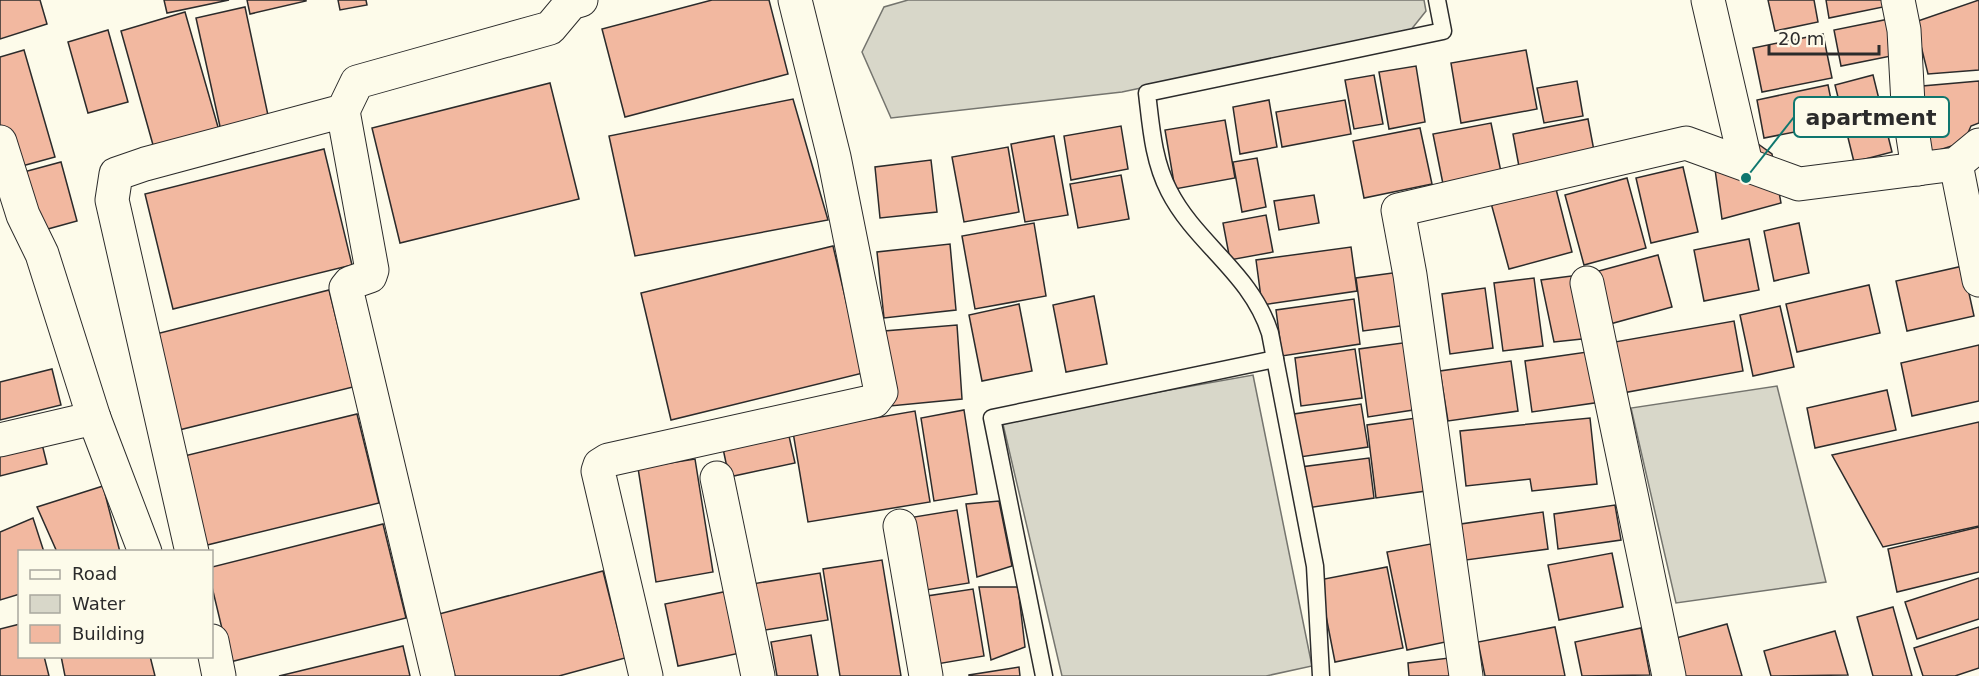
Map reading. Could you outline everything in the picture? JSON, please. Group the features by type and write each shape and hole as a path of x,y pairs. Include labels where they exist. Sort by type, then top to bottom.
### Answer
{"street":[{"path":"438,676 346,288 350,282 370,276 372,270 343,111 357,82 550,28 571,3 581,0"},
{"path":"646,676 598,471 600,465 608,460 874,401 881,392 834,157 795,0"},
{"path":"1707,0 1746,164"},
{"path":"1898,0 1904,30 1908,104 1918,169"},
{"path":"192,550 112,200 116,174 145,164 343,111"},
{"path":"0,142 11,218 42,255 94,418 144,550"},
{"path":"1466,676 1410,275 1398,210 1686,143 1799,184 1918,169 1967,155 1979,280"},
{"path":"1587,283 1669,676"},
{"path":"0,440 94,418"},
{"path":"717,478 758,676"},
{"path":"900,526 926,676"},
{"path":"213,646 219,676"}],"lane":[{"path":"1321,676 1315,566 1275,359 1263,312 1243,280 1193,224 1170,192 1155,154 1147,93 1443,31 1437,0"},
{"path":"1044,676 992,418 1275,359"}],"water":[{"path":"908,0 1424,0 1426,11 1410,31 1122,92 891,118 862,52 884,7"},
{"path":"1253,375 1312,666 1266,676 1062,676 1002,420"},
{"path":"1777,386 1826,582 1676,603 1631,408"}],"building":[{"path":"0,0 40,0 47,24 0,39"},
{"path":"164,0 229,0 167,13"},
{"path":"247,0 306,0 306,1 250,14"},
{"path":"338,0 366,0 367,5 340,10"},
{"path":"712,0 769,0 788,74 625,117 602,29"},
{"path":"1768,0 1814,0 1818,22 1775,31"},
{"path":"1826,0 1887,0 1888,6 1829,18"},
{"path":"1979,0 1979,70 1928,74 1915,22"},
{"path":"245,7 269,120 221,131 196,18"},
{"path":"185,12 220,134 155,152 121,31"},
{"path":"1894,18 1901,54 1841,66 1834,30"},
{"path":"108,30 128,102 88,113 68,42"},
{"path":"1823,34 1832,78 1762,92 1753,48"},
{"path":"24,50 55,157 11,169 0,131 0,57"},
{"path":"1526,50 1537,109 1461,123 1451,63"},
{"path":"1416,66 1425,122 1389,129 1379,72"},
{"path":"1374,75 1383,124 1354,129 1345,80"},
{"path":"1873,75 1892,152 1854,162 1835,85"},
{"path":"1577,81 1583,116 1544,123 1537,88"},
{"path":"1979,81 1979,123 1971,126 1964,142 1927,154 1911,87"},
{"path":"550,83 579,199 400,243 372,128"},
{"path":"1828,85 1836,124 1764,138 1757,100"},
{"path":"793,99 828,220 635,256 609,136"},
{"path":"1269,100 1277,147 1240,154 1233,107"},
{"path":"1345,100 1351,134 1282,147 1276,112"},
{"path":"1588,119 1595,156 1520,172 1513,134"},
{"path":"1225,120 1235,178 1175,189 1165,130"},
{"path":"1491,123 1501,172 1443,184 1433,134"},
{"path":"1121,126 1128,169 1071,180 1064,136"},
{"path":"1420,128 1432,184 1364,198 1353,141"},
{"path":"1054,136 1068,215 1025,222 1011,144"},
{"path":"1747,136 1772,154 1781,203 1722,219 1711,141"},
{"path":"1008,147 1019,212 964,222 952,157"},
{"path":"324,149 352,265 173,309 145,194"},
{"path":"1257,158 1266,207 1242,212 1233,162"},
{"path":"931,160 937,212 880,218 875,167"},
{"path":"61,162 77,221 37,232 20,173"},
{"path":"1683,167 1698,232 1651,243 1636,178"},
{"path":"1121,175 1129,219 1078,228 1070,184"},
{"path":"1627,178 1646,248 1584,265 1565,195"},
{"path":"1555,185 1572,252 1509,269 1491,203"},
{"path":"1314,195 1319,223 1279,230 1274,201"},
{"path":"1266,215 1273,252 1230,260 1223,223"},
{"path":"1034,223 1046,296 975,309 962,236"},
{"path":"1799,223 1809,273 1774,281 1764,231"},
{"path":"1749,239 1759,290 1704,301 1694,250"},
{"path":"950,244 956,310 884,318 877,252"},
{"path":"833,246 863,373 671,420 641,293"},
{"path":"1351,247 1357,291 1262,305 1256,260"},
{"path":"1658,255 1672,307 1610,324 1595,272"},
{"path":"1963,266 1974,316 1907,331 1896,281"},
{"path":"1407,271 1415,324 1363,331 1356,278"},
{"path":"1579,275 1591,338 1554,342 1541,280"},
{"path":"1534,278 1543,346 1503,351 1494,283"},
{"path":"1869,285 1880,333 1797,352 1786,304"},
{"path":"1485,288 1493,348 1450,354 1442,294"},
{"path":"329,290 353,387 179,430 156,334"},
{"path":"1094,296 1107,364 1066,372 1053,305"},
{"path":"1354,299 1360,344 1282,356 1276,310"},
{"path":"1019,304 1032,371 982,381 969,315"},
{"path":"1780,306 1794,367 1753,376 1740,315"},
{"path":"1734,321 1743,371 1617,394 1609,343"},
{"path":"957,325 962,399 890,406 884,331"},
{"path":"1417,341 1426,408 1368,417 1359,349"},
{"path":"1979,345 1979,401 1912,416 1901,363"},
{"path":"1355,349 1362,398 1301,406 1295,358"},
{"path":"1594,351 1601,402 1532,412 1525,361"},
{"path":"1511,361 1518,411 1448,421 1440,371"},
{"path":"52,369 61,405 0,420 0,382"},
{"path":"1887,390 1896,430 1815,448 1807,408"},
{"path":"1361,404 1368,447 1300,457 1294,414"},
{"path":"964,410 977,494 934,501 921,418"},
{"path":"915,411 930,502 808,522 793,432"},
{"path":"357,414 379,503 199,547 176,458"},
{"path":"1423,417 1433,490 1376,498 1367,425"},
{"path":"1590,418 1597,484 1532,491 1530,479 1466,486 1460,431"},
{"path":"1979,422 1979,526 1883,547 1832,455"},
{"path":"787,427 795,463 729,477 721,439"},
{"path":"41,440 47,464 0,476 0,450"},
{"path":"1369,458 1374,498 1307,508 1301,467"},
{"path":"695,459 713,572 656,582 638,468"},
{"path":"103,486 119,550 56,550 37,507"},
{"path":"999,501 1012,566 977,577 966,504"},
{"path":"1615,505 1621,540 1558,549 1554,514"},
{"path":"957,510 969,583 920,591 908,518"},
{"path":"1543,512 1548,549 1466,560 1461,524"},
{"path":"33,518 43,550 18,550 18,595 0,600 0,532"},
{"path":"383,524 406,618 230,662 213,591 213,567"},
{"path":"1979,527 1979,572 1897,592 1888,549"},
{"path":"1436,543 1455,640 1407,650 1387,552"},
{"path":"1612,553 1623,607 1559,620 1548,565"},
{"path":"882,560 901,676 840,676 823,569"},
{"path":"1387,567 1403,648 1335,662 1319,580"},
{"path":"603,571 625,658 559,676 455,676 439,614"},
{"path":"820,573 828,620 759,631 752,584"},
{"path":"1979,578 1979,619 1917,639 1905,602"},
{"path":"979,587 1018,587 1025,647 991,660"},
{"path":"973,589 984,656 937,664 927,596"},
{"path":"733,590 745,652 678,666 665,604"},
{"path":"1893,607 1912,676 1873,676 1857,617"},
{"path":"18,624 18,658 44,658 49,676 0,676 0,629"},
{"path":"1727,624 1742,676 1679,676 1669,640"},
{"path":"1555,627 1565,676 1485,676 1478,642"},
{"path":"1979,627 1979,668 1955,676 1923,676 1914,648"},
{"path":"1641,628 1650,675 1582,676 1575,642"},
{"path":"1835,631 1848,675 1771,676 1764,651"},
{"path":"811,635 818,676 777,676 771,642"},
{"path":"403,646 410,676 279,676"},
{"path":"61,658 150,658 155,676 65,676"},
{"path":"1449,658 1452,676 1409,676 1408,663"},
{"path":"1019,667 1020,676 969,676 969,675"}],"place":[{"name":"apartment","path":"1746,178"}]}
